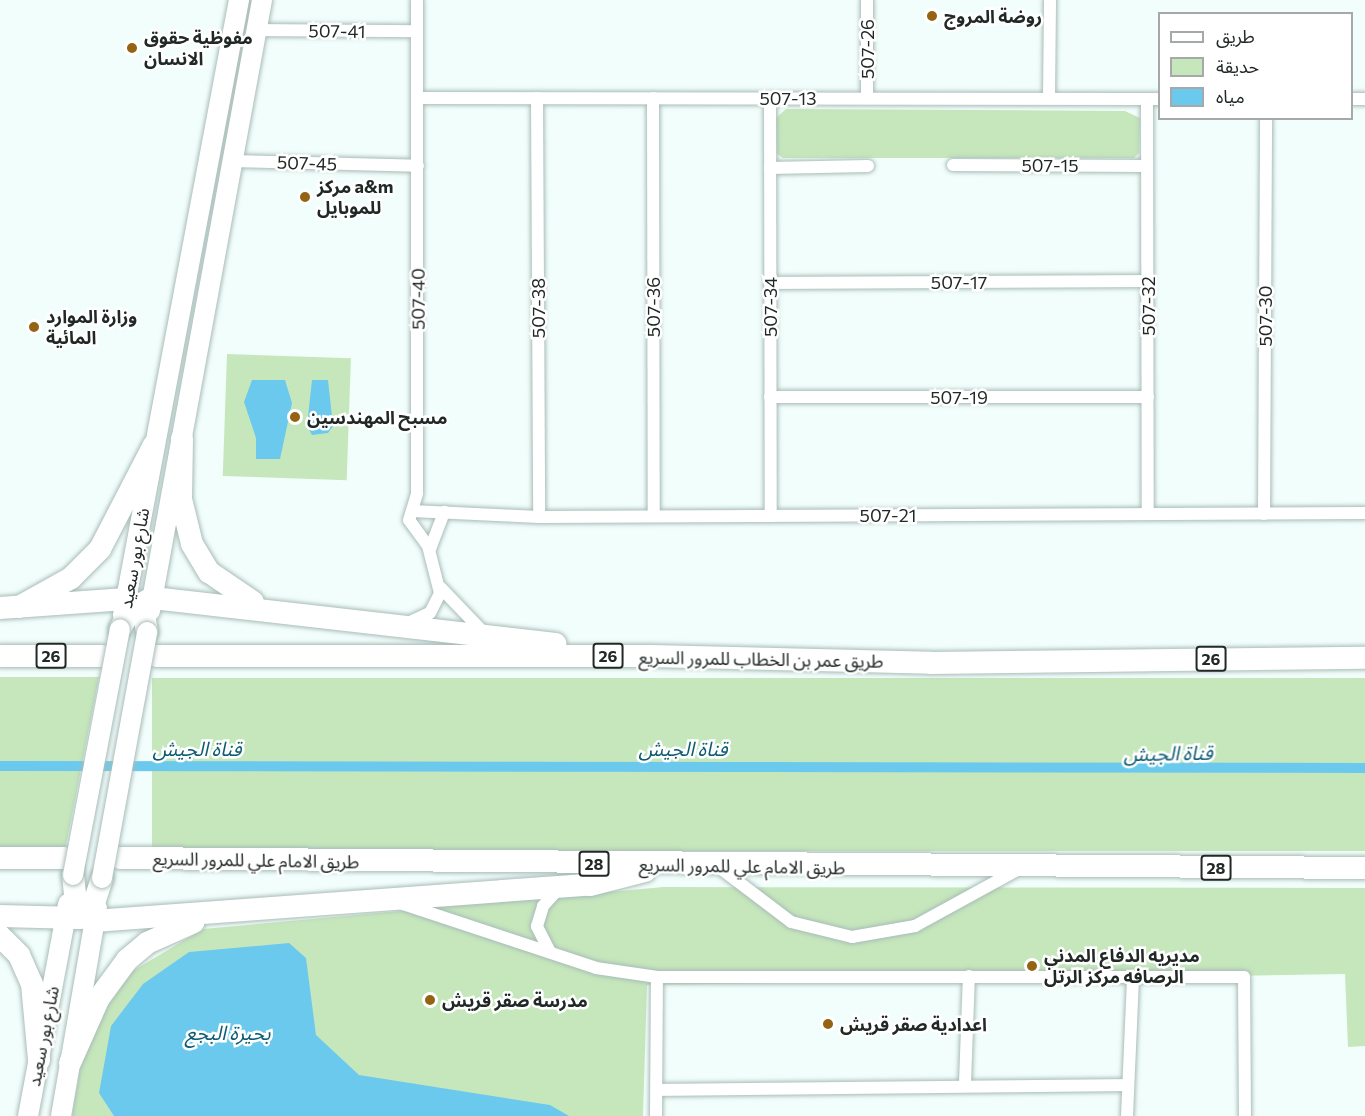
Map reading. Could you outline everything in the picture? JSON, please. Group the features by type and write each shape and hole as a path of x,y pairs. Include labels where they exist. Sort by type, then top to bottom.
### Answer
{"highway":[{"path":"182,439 185,525 198,557 227,590 266,607"},
{"path":"9,607 71,578 100,549 154,445"},
{"path":"9,607 266,607 651,656"},
{"path":"136,608 147,632"},
{"name":"26","path":"0,656 102,656"},
{"name":"طريق عمر بن الخطاب للمرور السريع","path":"157,656 651,656 931,663 1058,659 1365,658"},
{"path":"0,858 69,867 82,914"},
{"name":"طريق الامام علي للمرور السريع","path":"120,858 1019,869 1365,868"},
{"path":"0,916 222,914 599,884 670,865"},
{"path":"82,914 102,878"},
{"path":"70,1063 99,998 127,960 168,932 222,914"},
{"path":"0,936 19,954 32,984 39,1060"}],"main road":[{"name":"شارع بور سعيد","path":"136,608 154,445 239,0"},
{"name":"شارع بور سعيد","path":"69,867 182,439 262,0"},
{"name":"شارع بور سعيد","path":"102,878 147,632"},
{"name":"شارع بور سعيد","path":"28,1116 39,1060 82,914"},
{"name":"شارع بور سعيد","path":"61,1116 70,1063 82,914"}],"street":[{"name":"507-40","path":"417,0 417,493 411,524 430,549 440,587 487,635"},
{"name":"507-26","path":"867,0 867,98"},
{"path":"1049,98 1050,0"},
{"name":"507-41","path":"256,30 417,31"},
{"name":"507-13","path":"417,98 1153,99"},
{"name":"507-38","path":"537,98 539,517"},
{"name":"507-36","path":"653,98 654,516"},
{"name":"507-34","path":"770,98 771,516"},
{"name":"507-32","path":"1148,514 1147,166 1153,99"},
{"name":"507-30","path":"1264,514 1266,120"},
{"name":"507-45","path":"232,161 418,166"},
{"name":"507-15","path":"953,165 1147,166"},
{"path":"770,168 868,166"},
{"name":"507-17","path":"770,282 1148,281"},
{"name":"507-19","path":"770,397 1148,397"},
{"name":"507-21","path":"412,511 539,517 1365,513"},
{"path":"430,549 444,512"},
{"path":"403,625 430,613 440,587"},
{"path":"716,865 791,922 852,937 915,927 1019,869"},
{"path":"551,953 537,926 543,906 559,887"},
{"path":"390,900 596,968 657,977 1133,976 1246,978 1245,1116"},
{"path":"964,1083 969,976"},
{"path":"1127,1116 1133,976"},
{"path":"656,1116 657,977"},
{"path":"657,1090 964,1083 1127,1085"}],"green space":[{"path":"786,109 1125,111 1140,118 1139,153 1134,158 783,158 777,154 776,118"},
{"path":"227,354 351,358 347,480 223,476"},
{"path":"0,677 99,677 65,851 0,851"},
{"path":"152,678 1365,678 1365,851 152,851"},
{"path":"663,887 1365,888 1365,1046 1348,1047 1345,974 647,985 643,1116 72,1116 85,1039 131,972 203,929"}],"water":[{"path":"252,380 285,380 292,403 280,459 256,459 256,438 244,402"},
{"path":"312,380 328,380 333,426 328,433 312,435 307,426"},
{"name":"بحيرة البجع","path":"289,943 306,958 316,1035 359,1075 550,1105 569,1116 114,1116 99,1093 111,1026 143,984 189,952"}],"waterway":[{"name":"قناة الجيش","path":"0,766 1365,768"}],"tunnel":[{"path":"64,858 120,858"}],"place":[{"name":"روضة المروج","path":"932,16"},
{"name":"مفوظية حقوق الانسان","path":"132,48"},
{"name":"مركز a&m للموبايل","path":"305,197"},
{"name":"وزارة الموارد المائية","path":"34,327"},
{"name":"مسبح المهندسين","path":"295,417"},
{"name":"مديريه الدفاع المدني الرصافه مركز الرتل","path":"1032,966"},
{"name":"مدرسة صقر قريش","path":"430,1000"},
{"name":"اعدادية صقر قريش","path":"828,1024"}]}
